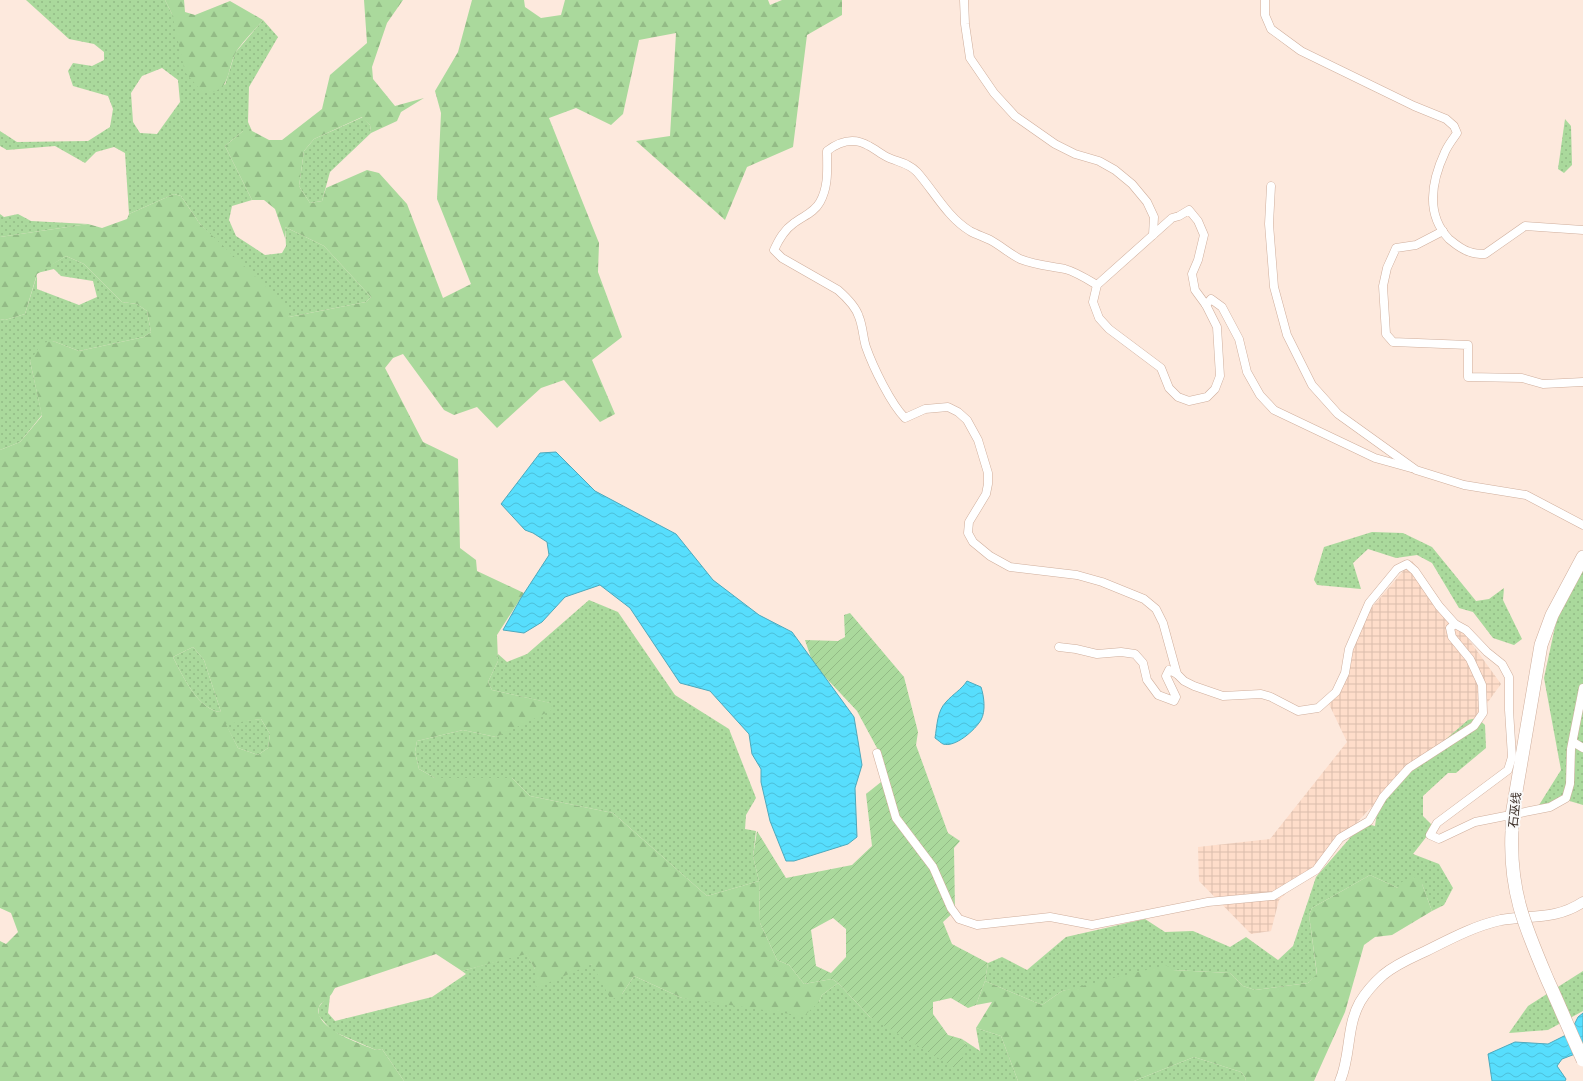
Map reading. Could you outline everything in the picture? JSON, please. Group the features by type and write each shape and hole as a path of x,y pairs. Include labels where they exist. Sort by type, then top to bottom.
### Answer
{"highway":[{"name":"石巫线","path":"1583,557 1552,615 1541,645 1512,815 1513,872 1521,916 1583,1060"}],"street":[{"path":"964,0 965,24 970,58 994,93 1015,116 1055,144 1075,154 1099,161 1115,170 1132,184 1146,202 1154,217 1153,235"},
{"path":"1265,0 1265,15 1271,29 1301,51 1414,106 1446,119 1454,126 1457,133 1446,151 1436,176 1433,193 1434,209 1443,231 1452,241 1463,249 1470,252 1485,254 1525,226 1583,230"},
{"path":"1097,286 1076,273 1065,269 1042,266 1019,258 991,240 970,231 945,207 916,171 908,165 886,157 868,145 857,141 846,140 836,144 827,151 827,184 820,203 813,211 793,223 785,231 774,250 782,258 838,290 846,298 859,316 866,347 874,367 897,410 905,418 925,409 948,407 958,412 967,420 978,440 988,473 986,494 969,522 968,533 973,542 990,556 1010,567 1077,575 1102,582 1144,599 1156,609 1163,623 1177,674"},
{"path":"1271,186 1269,224 1274,287 1286,335 1312,385 1338,414 1416,470"},
{"path":"1189,210 1198,221 1204,235 1198,260 1192,274 1195,290 1206,305 1217,327 1220,376 1215,389 1207,397 1189,402 1178,397 1169,388 1161,368 1109,329 1099,318 1093,302 1097,286 1172,218 1189,210"},
{"path":"1443,231 1416,245 1396,248 1387,268 1383,286 1386,334 1393,342 1468,345 1468,377 1522,378 1543,384 1583,382"},
{"path":"1206,305 1211,299 1222,307 1239,339 1247,372 1260,395 1274,410 1375,458 1464,485 1526,495 1583,525"},
{"path":"1058,647 1076,648 1097,654 1121,652 1135,654 1143,663 1147,680 1158,695 1174,701 1176,697 1166,676 1169,670 1194,686 1223,696 1261,694 1271,697 1298,712 1318,708 1336,692 1345,673 1349,648 1369,603 1397,569 1407,564 1415,571 1439,606 1455,624 1466,630 1502,664 1509,677 1509,710 1512,756 1508,770 1437,823 1430,835 1439,838 1475,822 1550,808 1566,798 1570,784 1571,749 1583,688"},
{"path":"877,753 896,818 933,867 951,908 959,919 977,924 1050,917 1092,924 1208,902 1273,896 1316,870 1340,838 1368,821 1383,797 1409,768 1474,726 1483,713 1482,685 1470,659 1452,638 1450,628 1455,624"},
{"path":"1573,742 1583,748"},
{"path":"1340,1081 1345,1064 1353,1017 1371,987 1384,974 1402,963 1467,931 1501,920 1552,916 1572,909 1583,902"}],"shaded area":[{"path":"1412,561 1501,684 1469,728 1405,771 1337,844 1279,900 1271,931 1251,934 1199,881 1198,847 1270,839 1347,742 1329,704 1360,621"}],"green space":[{"path":"26,0 165,0 172,14 225,85 235,53 263,20 278,37 249,87 248,122 252,131 243,131 225,146 252,200 232,206 229,220 236,236 265,255 282,253 286,246 285,227 324,246 371,297 366,302 289,317 200,224 181,196 174,194 129,214 125,153 114,147 96,152 85,163 55,146 7,150 0,146 0,131 17,142 88,141 110,127 113,109 108,96 73,86 68,71 73,63 92,66 104,60 104,52 94,44 69,39","holes":["162,68 178,80 180,102 157,134 140,133 133,122 131,93 142,76"]},
{"path":"165,0 184,0 185,12 195,15 230,1 263,20 237,50 226,81 219,90 203,93 185,72 172,14"},
{"path":"364,0 403,0 387,23 372,67 373,79 395,106 424,98 401,112 397,121 371,133 370,125 362,117 314,139 304,151 299,186 310,203 322,201 326,188 367,170 379,173 407,204 443,298 471,284 437,199 441,113 435,91 458,52 472,0 524,0 525,7 541,18 561,15 565,0 768,0 770,5 782,0 842,0 842,15 807,35 793,147 747,167 725,220 636,141 670,136 676,33 639,40 623,114 611,125 576,108 549,118 599,243 598,272 622,337 592,360 615,414 600,422 564,380 541,388 497,428 477,407 454,415 444,410 403,354 393,358 385,368 423,442 458,459 460,548 476,560 477,571 524,593 497,635 498,661 488,682 492,690 551,703 552,710 496,737 463,730 417,741 415,752 419,769 435,778 512,778 530,796 613,813 707,896 759,881 760,923 777,960 789,965 804,984 832,979 838,983 822,995 819,1002 804,1016 682,998 634,976 622,994 611,1000 592,964 536,988 535,969 526,954 462,971 436,954 335,988 331,995 322,1002 319,1007 319,1015 323,1022 331,1029 360,1044 376,1050 382,1049 404,1081 0,1081 0,941 6,944 18,932 11,913 0,908 0,450 20,442 42,416 30,361 42,343 53,341 79,351 144,337 151,332 147,311 137,304 122,302 84,264 66,256 37,274 25,314 5,320 0,319 0,237 88,224 102,228 127,219 129,214 174,194 181,196 200,224 286,306 289,317 366,302 371,297 324,246 285,227 285,238 275,209 264,200 252,200 225,146 243,131 252,131 269,140 282,140 322,109 330,75 367,43","holes":["193,647 204,660 221,712 205,706 186,682 173,657","261,719 270,734 268,748 258,755 238,748 226,724"]},
{"path":"363,117 370,125 371,133 330,172 322,201 310,203 299,186 304,151 314,139"},
{"path":"1565,119 1571,126 1572,165 1564,173 1558,169"},
{"path":"0,214 4,217 18,214 31,221 88,224 0,237"},
{"path":"66,256 84,264 122,302 137,304 147,311 151,332 144,337 79,351 53,341 30,361 42,415 20,442 0,450 0,319 5,320 25,314 37,275 37,289 79,305 97,297 93,281 61,276 54,269 37,273"},
{"path":"1372,532 1403,533 1432,547 1476,601 1489,599 1504,588 1503,600 1522,639 1514,645 1493,638 1473,612 1459,608 1432,563 1417,555 1396,558 1368,549 1353,563 1361,589 1317,585 1314,580 1324,547"},
{"path":"1583,564 1583,805 1563,799 1534,813 1561,770 1544,678 1556,622"},
{"path":"589,600 618,612 675,695 729,729 756,798 746,815 745,829 756,831 753,856 759,881 707,896 613,813 530,796 512,778 435,778 419,769 415,752 417,741 463,730 496,737 550,703 492,690 488,682 498,661 498,654 507,662 527,654"},
{"path":"850,613 904,677 918,732 916,745 948,833 960,841 954,848 955,911 943,922 952,944 988,963 985,981 976,1005 968,1008 951,998 933,1002 933,1014 948,1035 962,1039 966,1044 961,1065 953,1067 870,1017 838,983 832,979 804,984 789,965 777,960 760,923 759,881 753,856 757,831 786,878 852,865 872,846 866,794 881,782 884,761 857,711 813,664 805,640 838,641 845,637 844,615","holes":["833,918 846,929 846,957 831,973 816,966 811,930"]},
{"path":"193,647 204,660 221,712 205,706 186,682 173,657"},
{"path":"1477,718 1485,725 1486,748 1456,773 1448,773 1423,796 1423,816 1434,827 1413,854 1439,864 1453,888 1444,905 1432,911 1422,884 1398,888 1370,875 1312,908 1309,915 1317,975 1308,983 1255,990 1243,986 1230,973 1173,970 1062,991 1042,1005 985,981 988,963 1002,957 1027,970 1066,937 1145,919 1165,932 1193,931 1230,947 1246,937 1278,960 1293,946 1316,877 1363,823 1375,826 1377,812 1401,778 1468,720"},
{"path":"261,719 270,734 268,748 258,755 238,748 225,723"},
{"path":"1370,875 1398,888 1400,883 1413,876 1422,884 1432,911 1392,935 1375,937 1364,945 1345,1012 1314,1081 1246,1081 1241,1072 1194,1057 1134,1081 1018,1081 1001,1036 976,1028 992,1002 976,1005 985,981 1042,1005 1062,991 1166,965 1173,970 1230,973 1243,986 1255,990 1308,983 1317,974 1309,915 1312,908"},
{"path":"526,953 535,969 593,964 622,994 634,976 682,998 819,1002 822,995 838,983 870,1017 966,1044 962,1039 980,1051 976,1028 1001,1036 1018,1081 404,1081 382,1049 376,1050 332,1031 319,1016 319,1007 325,999 330,996 328,1013 335,1021 432,997 466,974 462,971"},
{"path":"1583,971 1583,1011 1548,1030 1509,1033 1528,1006"},
{"path":"1194,1057 1241,1072 1246,1081 1134,1081"}],"water":[{"path":"556,452 595,491 676,534 713,580 759,615 792,632 854,717 862,765 855,788 857,837 848,844 794,861 786,861 770,821 761,782 761,769 752,754 749,734 710,691 680,683 630,608 600,585 565,597 542,622 524,633 503,630 521,598 549,555 547,542 525,530 501,504 540,453"},
{"path":"967,681 981,687 984,704 983,716 970,733 959,741 948,745 943,744 935,738 941,710 946,702"},
{"path":"1583,1013 1583,1051 1562,1059 1557,1066 1566,1079 1565,1081 1492,1081 1488,1054 1515,1042 1548,1044 1570,1033 1578,1017"}]}
